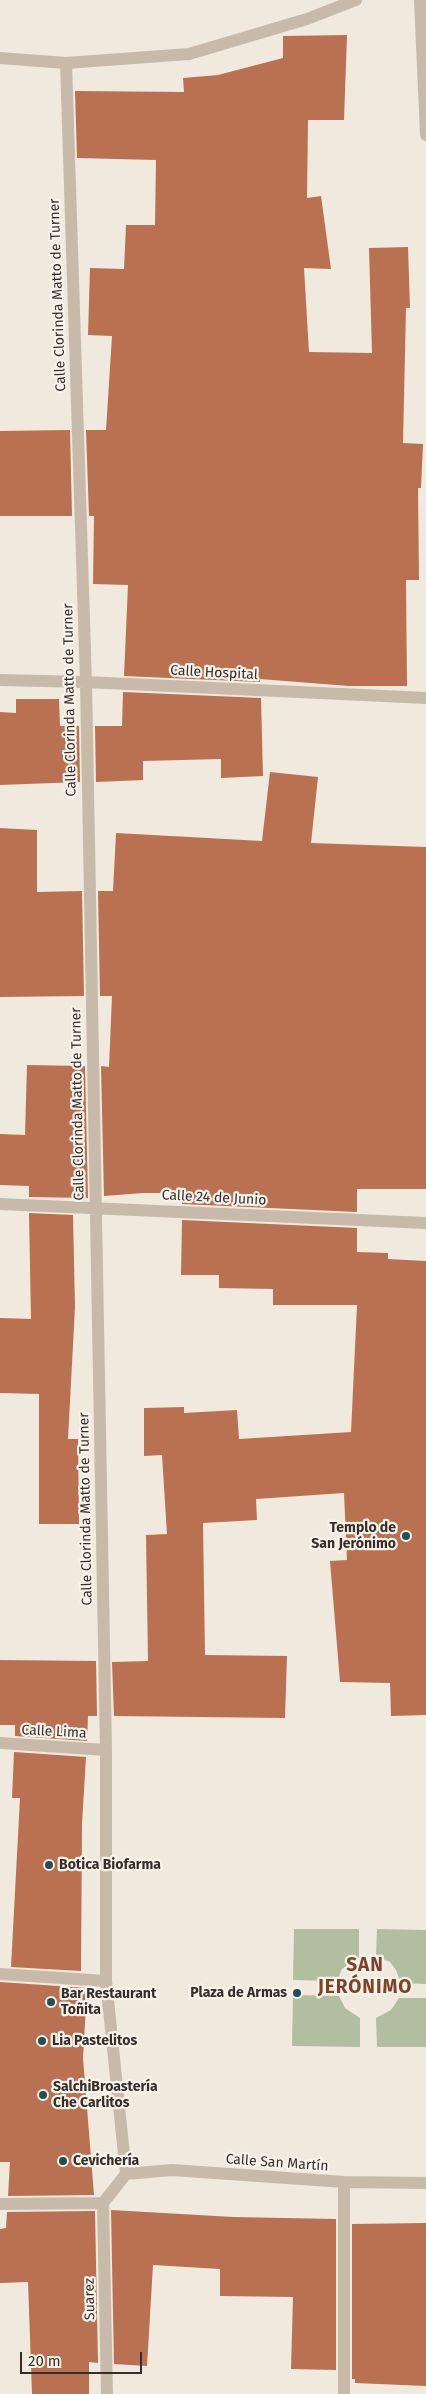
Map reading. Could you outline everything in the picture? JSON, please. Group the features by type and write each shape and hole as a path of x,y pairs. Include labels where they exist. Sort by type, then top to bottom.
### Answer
{"street":[{"path":"0,58 66,63 189,54 307,19 356,0"},
{"path":"420,0 426,135"},
{"name":"Calle Clorinda Matto de Turner","path":"66,63 86,682 94,1208 106,1750 106,1980 126,2174"},
{"name":"Calle Hospital","path":"0,680 86,682 426,698"},
{"name":"Calle 24 de Junio","path":"0,1204 426,1223"},
{"name":"Calle Lima","path":"0,1743 106,1750"},
{"path":"0,1974 106,1980"},
{"name":"Calle San Martín","path":"126,2174 172,2170 344,2182 426,2183"},
{"path":"0,2204 103,2203 126,2174"},
{"path":"344,2182 344,2394"},
{"name":"Suarez","path":"103,2203 108,2394"}],"green space":[{"path":"294,1929 359,1929 359,1957 342,1969 337,1981 293,1980"},
{"path":"377,1929 426,1930 426,1984 401,1983 396,1970 390,1962 376,1956"},
{"path":"293,1995 339,1996 345,2008 360,2018 360,2047 292,2046"},
{"path":"399,1998 426,1998 426,2047 377,2047 376,2018 391,2010"}],"building":[{"path":"347,35 344,120 308,120 307,198 321,196 331,269 304,268 309,352 372,353 369,248 408,247 410,308 406,308 403,443 423,444 421,488 418,488 419,580 406,580 407,686 349,686 260,679 260,682 124,676 128,585 93,584 94,516 89,516 86,430 106,430 112,336 88,335 90,268 124,269 126,225 155,225 156,160 77,158 75,91 184,92 183,78 218,75 283,58 283,36"},
{"path":"70,430 72,516 0,516 0,431"},
{"path":"123,692 261,698 263,776 221,778 221,759 143,761 143,780 96,782 95,726 122,726"},
{"path":"16,699 59,699 60,726 79,726 80,782 0,785 0,712 16,713"},
{"path":"270,772 318,777 311,843 426,847 426,1189 357,1189 357,1212 182,1204 182,1193 104,1196 101,1066 109,1067 112,996 100,996 98,891 113,891 116,833 262,841"},
{"path":"0,828 37,830 37,892 82,891 84,996 0,997"},
{"path":"27,1065 85,1066 88,1198 29,1197 29,1186 0,1185 0,1134 25,1135"},
{"path":"29,1213 73,1215 75,1307 68,1439 78,1439 79,1524 39,1524 39,1394 0,1393 0,1318 31,1319"},
{"path":"182,1220 357,1228 357,1252 388,1253 388,1259 426,1261 426,1715 391,1716 390,1683 340,1682 330,1561 347,1560 344,1493 256,1499 257,1520 203,1523 205,1655 287,1656 285,1718 114,1716 112,1662 148,1661 146,1535 167,1534 162,1455 144,1456 144,1408 184,1407 184,1413 237,1410 239,1439 351,1432 357,1305 273,1305 273,1289 219,1288 219,1275 181,1275"},
{"path":"0,1660 96,1661 97,1716 88,1716 87,1741 15,1736 15,1725 0,1725"},
{"path":"14,1752 86,1757 82,1824 81,1971 11,1967 20,1798 12,1798"},
{"path":"0,1982 87,1988 83,2058 94,2195 8,2196 10,2162 0,2162"},
{"path":"111,2210 233,2217 336,2219 336,2370 291,2369 293,2297 220,2296 220,2269 153,2265 147,2366 114,2364"},
{"path":"95,2211 98,2363 89,2362 89,2394 32,2394 28,2282 0,2283 0,2229 6,2228 7,2212"},
{"path":"426,2223 426,2386 355,2383 355,2379 352,2379 352,2224"}],"place":[{"name":"Templo de San Jerónimo","path":"406,1536"},
{"name":"Botica Biofarma","path":"49,1865"},
{"name":"Plaza de Armas","path":"297,1993"},
{"name":"Bar Restaurant Toñita","path":"51,2002"},
{"name":"Lia Pastelitos","path":"42,2041"},
{"name":"SalchiBroastería Che Carlitos","path":"43,2095"},
{"name":"Cevichería","path":"63,2161"}],"district":[{"name":"SAN JERÓNIMO","path":"365,1977"}]}
